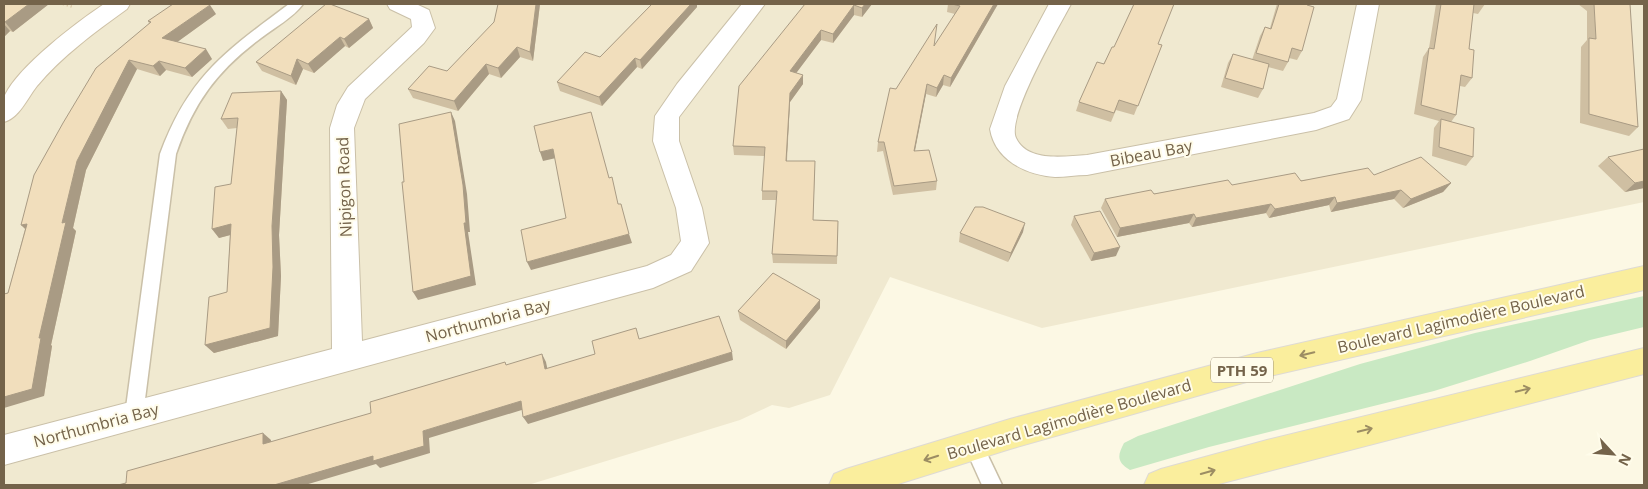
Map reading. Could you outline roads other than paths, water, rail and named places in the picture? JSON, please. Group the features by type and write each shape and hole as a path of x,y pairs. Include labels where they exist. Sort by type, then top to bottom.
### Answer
{"main road":[{"name":"Boulevard Lagimodière Boulevard","path":"846,485 973,445 1257,366 1644,278"},
{"path":"1161,485 1286,451 1644,361"}],"street":[{"path":"4,113 28,80 80,31 119,4"},
{"name":"Nipigon Road","path":"347,357 342,128 351,101 365,84 414,42 424,28 421,16 398,4"},
{"name":"Northumbria Bay","path":"4,450 652,276 681,263 695,243 689,208 666,141 667,116 685,90 754,4"},
{"name":"Bibeau Bay","path":"1060,4 1007,107 1002,128 1006,144 1025,160 1053,167 1087,165 1316,121 1340,112 1349,100 1368,4"}],"lane":[{"path":"134,414 168,154 176,127 206,77 229,56 297,4"},
{"path":"973,445 992,485"}]}
